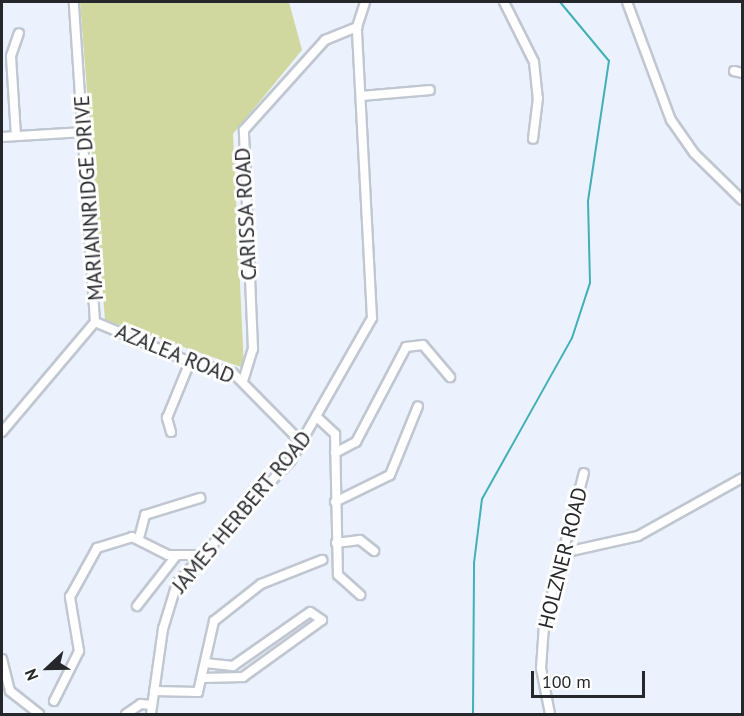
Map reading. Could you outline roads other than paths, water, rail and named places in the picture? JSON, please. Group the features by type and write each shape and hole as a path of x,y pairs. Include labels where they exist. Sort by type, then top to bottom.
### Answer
{"street":[{"name":"MARIANNRIDGE DRIVE","path":"2,432 4,422 95,322 74,2"},
{"name":"JAMES HERBERT ROAD","path":"152,710 169,598 302,443 319,419 374,304 357,27 365,2"},
{"path":"504,2 536,70 533,139"},
{"path":"627,2 671,120 694,153 742,200"},
{"name":"CARISSA ROAD","path":"243,381 253,349 244,130 325,40 357,27"},
{"path":"16,136 11,56 19,33"},
{"path":"362,96 430,90"},
{"path":"2,137 84,132"},
{"name":"AZALEA ROAD","path":"95,322 190,362 233,373 302,443"},
{"path":"335,453 356,442 405,347 423,345 450,377"},
{"path":"171,432 167,418 190,362"},
{"path":"335,502 387,479 418,406"},
{"path":"319,419 333,430 339,579 360,595"},
{"name":"HOLZNER ROAD","path":"550,714 542,648 562,553 584,473"},
{"path":"562,553 638,536 742,478"},
{"path":"139,538 145,515 200,498"},
{"path":"54,701 79,651 70,608 74,589 97,548 119,537 139,538 176,556 204,555"},
{"path":"336,543 360,540 374,551"},
{"path":"137,606 176,556"},
{"path":"154,691 195,694 203,678 211,626 222,612 261,584 322,560"},
{"path":"203,678 243,677 322,620 310,612 234,666 205,663"},
{"path":"2,659 10,691 39,714"},
{"path":"126,714 141,704 152,710"}],"waterway":[{"path":"473,714 474,563 482,499 572,338 590,283 588,201 609,61 560,2"}]}
